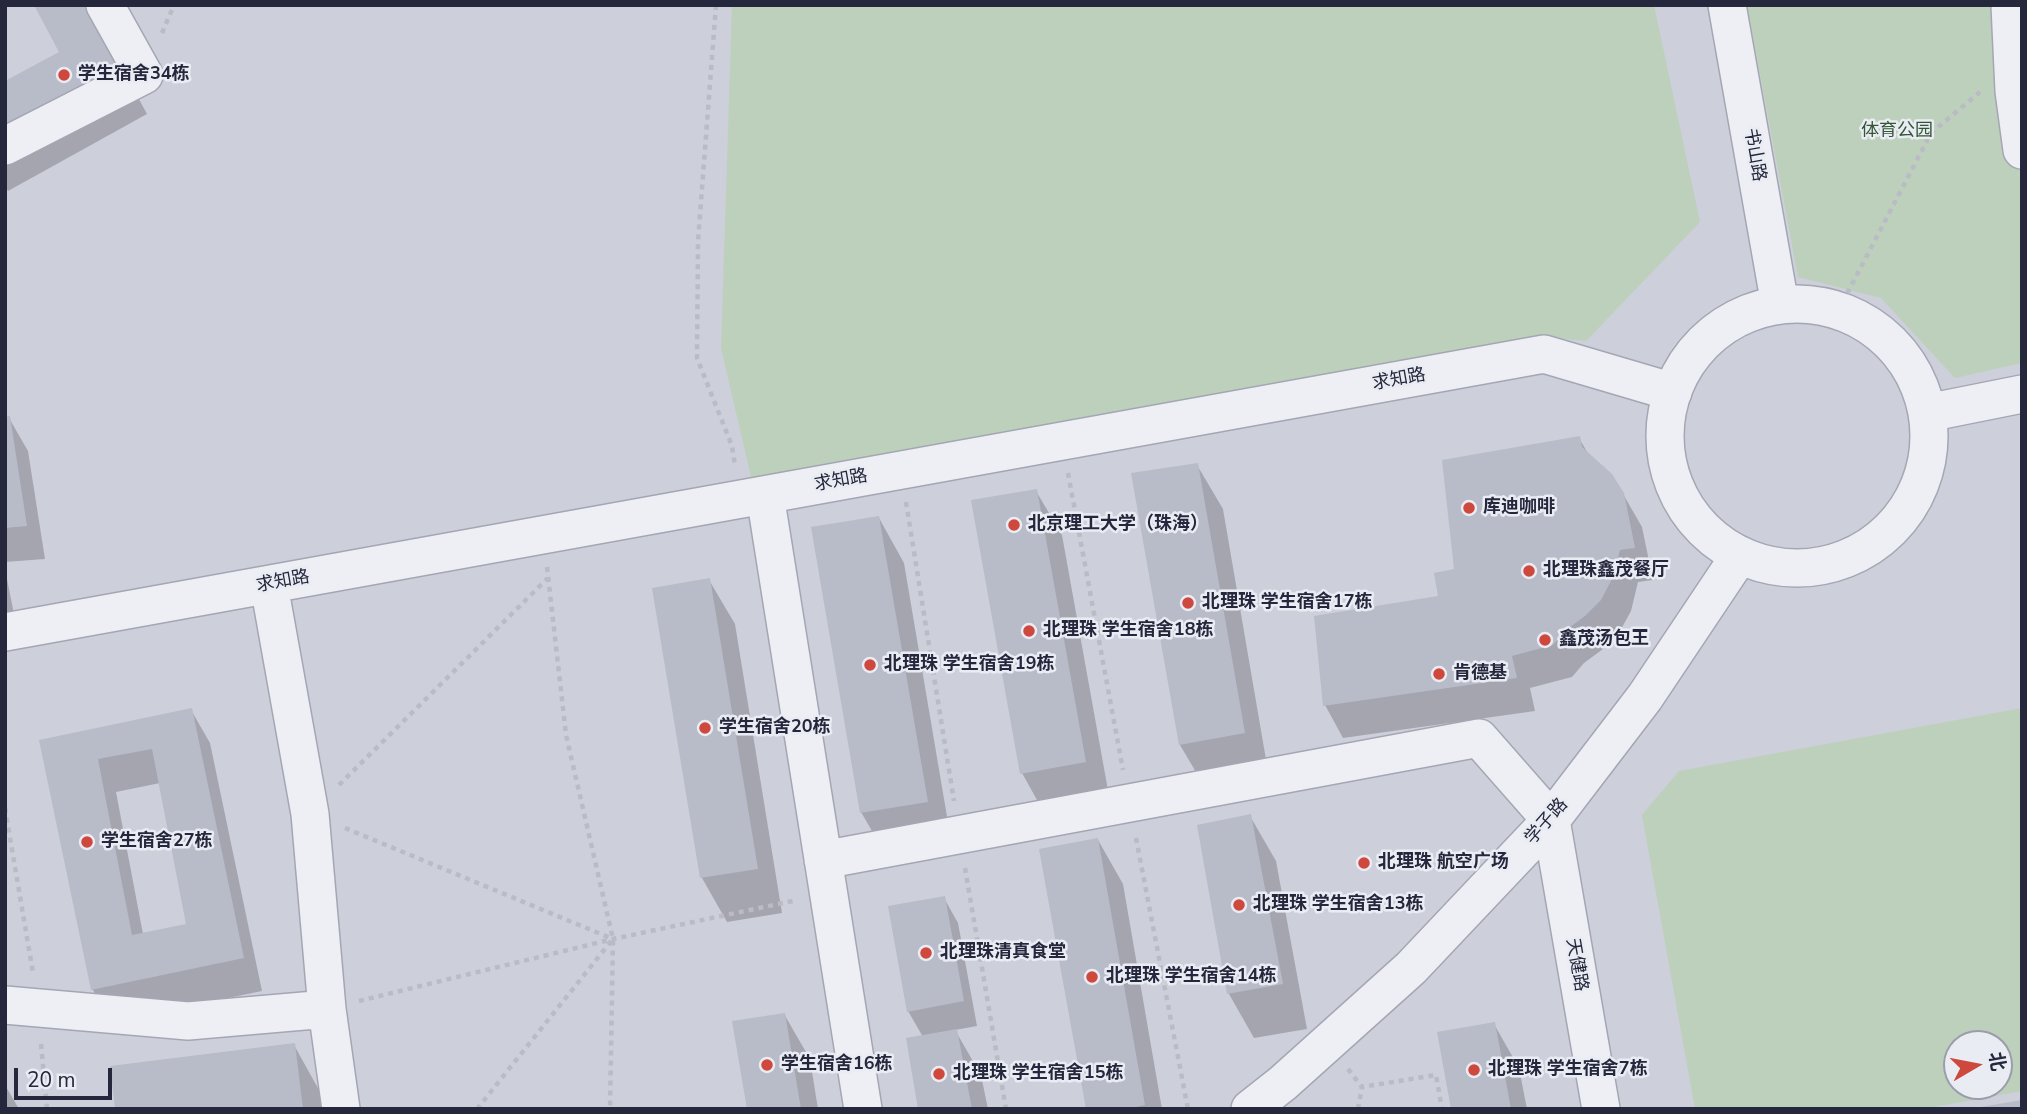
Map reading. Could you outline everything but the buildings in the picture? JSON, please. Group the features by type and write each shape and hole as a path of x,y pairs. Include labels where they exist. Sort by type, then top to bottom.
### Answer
{"street":[{"path":"5,146 144,75 105,5"},
{"name":"书山路","path":"1727,5 1780,305"},
{"path":"2010,5 2014,91 2022,149"},
{"path":"1807,304 1833,309 1857,318 1882,335 1903,358 1918,384 1927,413 1928,442 1924,471 1914,498 1898,522 1877,542 1824,566 1795,569 1767,565 1740,555 1713,538 1691,514 1675,486 1667,455 1666,423 1673,392 1686,366 1704,343 1726,324 1752,312 1780,305 1807,304"},
{"name":"求知路","path":"5,632 1544,354 1673,392"},
{"path":"1927,413 2022,394"},
{"path":"753,497 826,877 863,1109"},
{"name":"学子路","path":"1250,1109 1283,1083 1411,968 1551,820 1644,697 1740,555"},
{"path":"269,585 310,814 327,1009 341,1109"},
{"path":"826,877 959,835 1479,738 1551,820"},
{"name":"天健路","path":"1551,820 1601,1109"},
{"path":"22,1007 188,1021 327,1009"}],"path":[{"path":"716,5 698,241 696,358 753,497"},
{"path":"1838,311 1931,133 2012,64"},
{"path":"901,470 1006,1109"},
{"path":"545,535 566,735 613,939 610,1109"},
{"path":"548,578 310,814 613,939"},
{"path":"5,808 22,1007 47,1109"},
{"path":"327,1009 613,939 826,877"},
{"path":"477,1109 613,939"},
{"path":"1328,1042 1362,1087 1358,1109"},
{"path":"1362,1087 1436,1075 1443,1109"}],"shaded area":[{"name":"北京理工大学（珠海）","path":"5,5 2022,5 2022,1109 5,1109"}],"green space":[{"path":"732,5 1654,5 1700,222 1586,341 1537,336 752,481 721,348"},
{"name":"体育公园","path":"1747,5 2022,5 2022,363 1955,378 1881,298 1798,277"},
{"path":"2022,708 2022,1091 2013,1093 2013,1030 1943,1030 1943,1100 1972,1100 1923,1109 1695,1109 1642,815 1679,771"}],"place":[{"name":"学生宿舍34栋","path":"64,75"},
{"name":"库迪咖啡","path":"1469,508"},
{"name":"北京理工大学（珠海）","path":"1014,525"},
{"name":"北理珠鑫茂餐厅","path":"1529,571"},
{"name":"北理珠 学生宿舍17栋","path":"1188,603"},
{"name":"北理珠 学生宿舍18栋","path":"1029,631"},
{"name":"鑫茂汤包王","path":"1545,640"},
{"name":"北理珠 学生宿舍19栋","path":"870,665"},
{"name":"肯德基","path":"1439,674"},
{"name":"学生宿舍20栋","path":"705,728"},
{"name":"学生宿舍27栋","path":"87,842"},
{"name":"北理珠 航空广场","path":"1364,863"},
{"name":"北理珠 学生宿舍13栋","path":"1239,905"},
{"name":"北理珠清真食堂","path":"926,953"},
{"name":"北理珠 学生宿舍14栋","path":"1092,977"},
{"name":"学生宿舍16栋","path":"767,1065"},
{"name":"北理珠 学生宿舍7栋","path":"1474,1070"},
{"name":"北理珠 学生宿舍15栋","path":"939,1074"}]}
